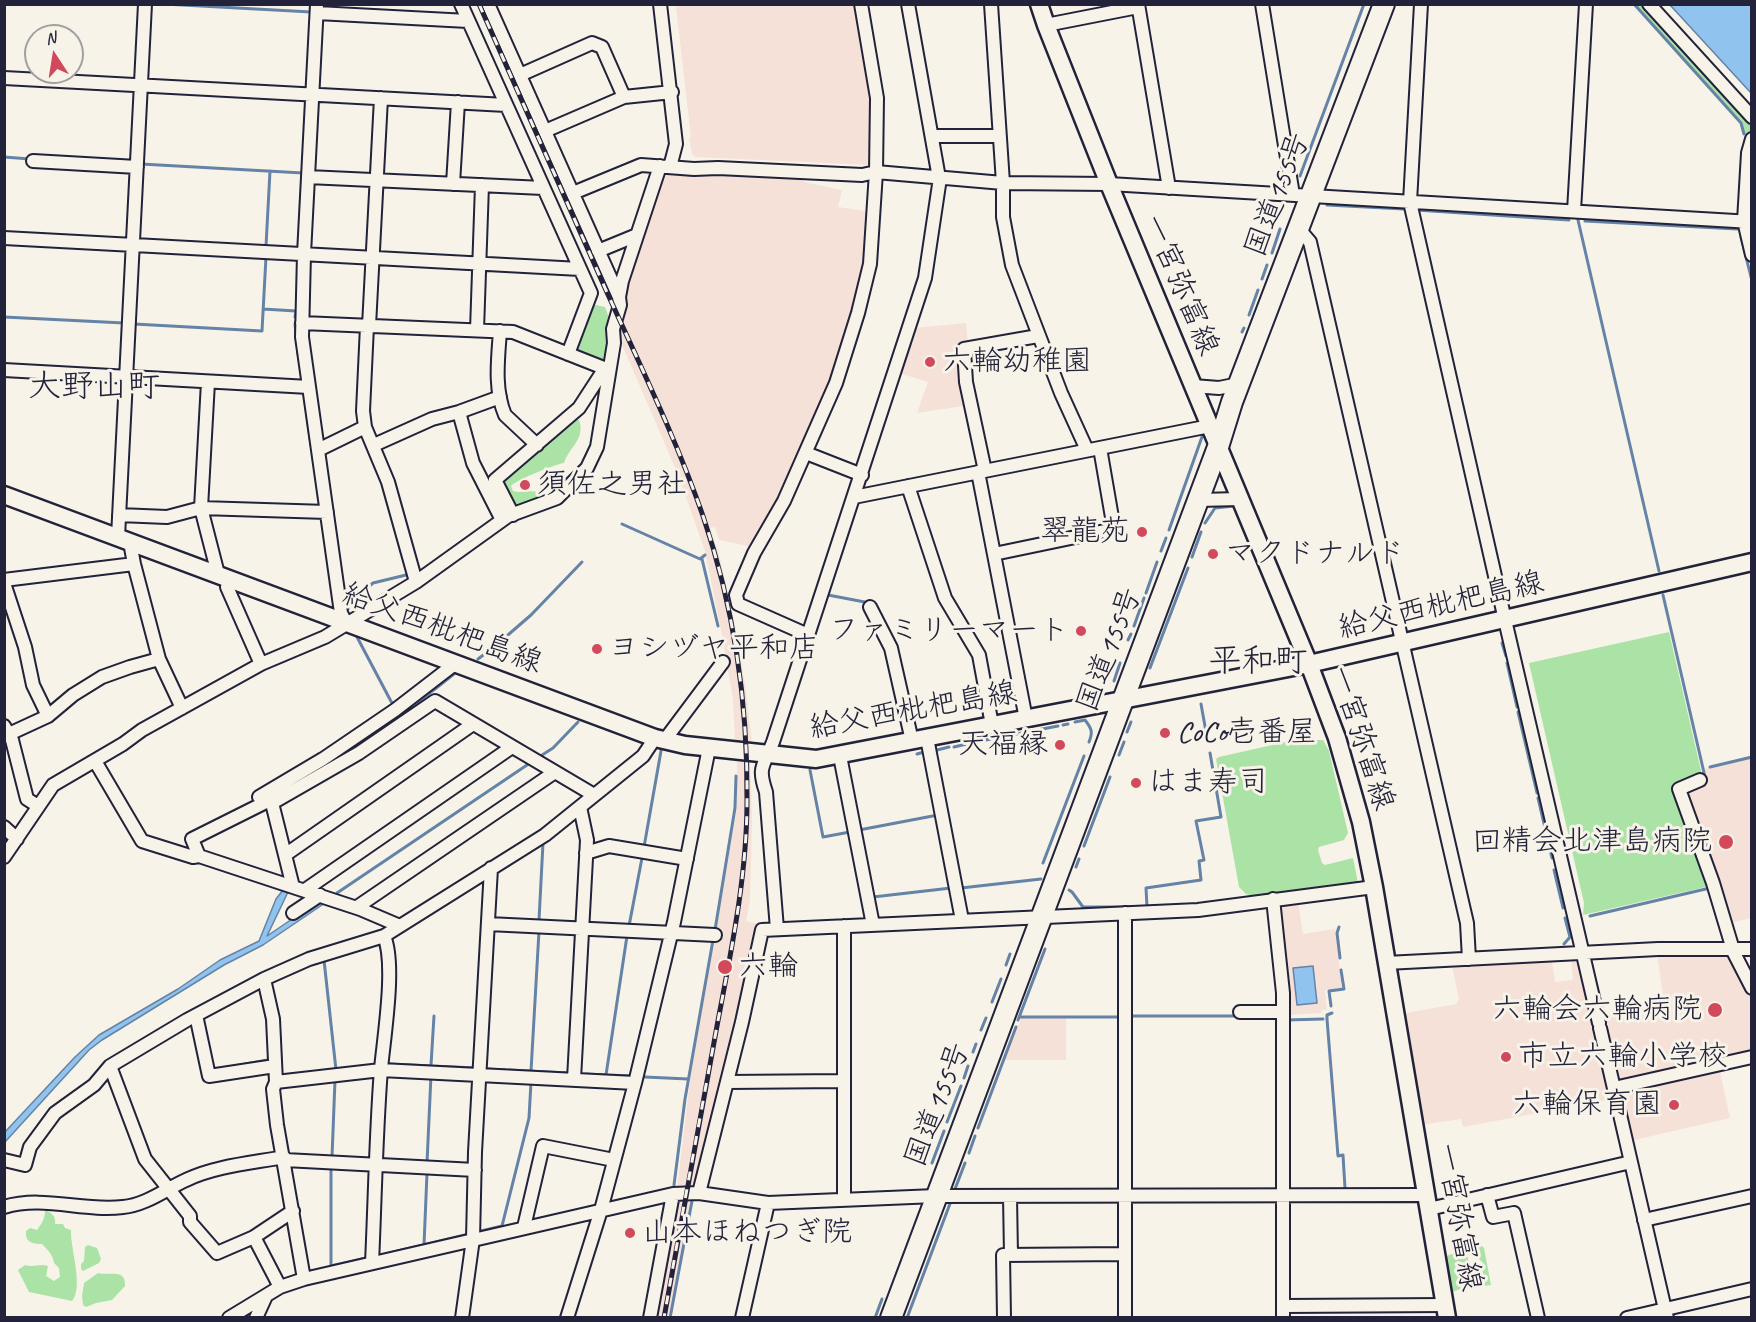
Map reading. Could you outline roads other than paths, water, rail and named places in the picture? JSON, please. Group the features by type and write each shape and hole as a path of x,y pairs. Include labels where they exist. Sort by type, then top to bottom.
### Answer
{"highway":[{"name":"国道155号","path":"891,1317 1218,447 1239,384 1298,228 1301,195 1384,4"}],"main road":[{"name":"一宮弥富線","path":"1039,4 1109,184 1309,664 1348,772 1374,887 1447,1311"},
{"name":"給父西枇杷島線","path":"4,495 660,740 709,748 816,759 1309,664 1752,562"}],"street":[{"path":"145,4 119,515 159,659 182,708"},
{"path":"461,4 591,293 568,354"},
{"path":"4,857 53,785 123,744 142,730 261,664 326,637 416,582 508,517 557,498 587,468 597,447 607,369 620,304 619,297 488,4"},
{"path":"619,297 637,235 676,144 672,92 660,4"},
{"path":"808,635 738,604 736,595 754,553 806,453 836,383 858,313 870,264 876,172 877,98 861,4"},
{"path":"777,929 766,792 761,778 761,766 768,755 925,278 939,178 908,4"},
{"path":"991,4 1003,183 1002,216 1012,265 1060,393 1087,450"},
{"path":"1262,4 1301,195"},
{"path":"1373,31 1389,17 1394,4"},
{"path":"1421,4 1410,202 1666,1313"},
{"path":"1574,211 1586,4"},
{"path":"1648,4 1752,117"},
{"path":"1046,25 1138,6 1169,188"},
{"path":"346,623 341,613 302,323 317,9 468,21"},
{"path":"520,75 592,43 602,47 624,97"},
{"path":"4,78 506,105"},
{"path":"545,131 624,97 672,92"},
{"path":"381,98 363,411 365,427 388,482 416,582"},
{"path":"453,184 458,102"},
{"path":"932,136 999,136"},
{"path":"1752,139 1748,153 1748,222 1752,255"},
{"path":"33,161 137,167"},
{"path":"573,194 641,165 862,175 876,172 1003,183 1109,184 1748,222"},
{"path":"308,177 543,188"},
{"path":"477,330 482,185"},
{"path":"1298,228 1310,242 1467,923 1469,960"},
{"path":"598,251 637,235"},
{"path":"4,238 580,269"},
{"path":"302,323 513,332 607,369"},
{"path":"500,331 497,384 505,415 537,445"},
{"path":"1026,718 994,554 966,382 964,350 1038,336"},
{"path":"508,517 495,480 579,408 607,369"},
{"path":"4,370 309,387"},
{"path":"208,382 201,508 227,587 261,664"},
{"path":"1193,386 1219,388 1239,384"},
{"path":"374,445 432,419 500,397"},
{"path":"459,412 474,463 508,517"},
{"path":"854,497 1210,426"},
{"path":"318,450 365,427"},
{"path":"994,554 1114,529 1100,448"},
{"path":"806,453 862,475"},
{"path":"908,486 945,598 979,655 992,725"},
{"path":"1198,500 1240,499"},
{"path":"119,515 167,517 201,508 327,512"},
{"path":"48,716 33,685 25,647 4,582 134,564"},
{"path":"870,607 891,648 919,740 962,920"},
{"path":"38,806 27,799 12,740 7,730 48,716 73,695 102,677 159,659"},
{"path":"4,1160 25,1165 30,1147 56,1113 94,1085 110,1066 196,1015 264,979 309,959 384,936 545,835 660,740 723,662"},
{"path":"299,888 285,855 270,802 259,797 323,759 427,687 456,663"},
{"path":"199,856 192,839 270,802 358,753 435,701 594,795"},
{"path":"285,855 473,724"},
{"path":"299,888 512,747"},
{"path":"567,1317 601,1210 635,1083 672,933 709,748"},
{"path":"840,756 873,924"},
{"path":"95,761 141,841 193,857 199,856 299,888 400,926"},
{"path":"357,908 555,772"},
{"path":"1700,780 1679,789 1713,883 1734,953 1752,988"},
{"path":"574,1079 587,840 580,807"},
{"path":"4,827 17,839"},
{"path":"586,853 609,846 687,859"},
{"path":"462,1317 473,1239 491,868"},
{"path":"699,1193 762,930 1198,910 1374,887"},
{"path":"294,914 320,895"},
{"path":"1274,899 1283,993 1283,1312 1447,1311"},
{"path":"1125,913 1125,1317"},
{"path":"488,924 715,935"},
{"path":"844,926 844,1199"},
{"path":"372,1263 381,1070 389,971 388,945 384,936"},
{"path":"1386,963 1658,949 1752,949"},
{"path":"264,979 273,1019 276,1082 273,1089 304,1279"},
{"path":"1240,1012 1283,1012"},
{"path":"196,1015 209,1076 275,1066"},
{"path":"1614,1088 1752,1057"},
{"path":"110,1066 145,1159 190,1216 190,1222 217,1253 254,1237 293,1211"},
{"path":"276,1082 381,1070 635,1083"},
{"path":"727,1082 843,1082"},
{"path":"524,1227 543,1146 614,1160"},
{"path":"4,1208 27,1203 57,1203 95,1209 124,1207 169,1190 185,1180 207,1172 284,1159 376,1167 475,1170"},
{"path":"229,1317 280,1287 304,1279 673,1194 699,1193 768,1203 936,1196 1125,1195 1283,1195 1428,1202 1487,1195 1631,1162"},
{"path":"650,1317 673,1194"},
{"path":"1487,1195 1492,1217 1514,1213 1538,1317"},
{"path":"1010,1196 1011,1255"},
{"path":"1644,1220 1752,1196"},
{"path":"742,1317 768,1203"},
{"path":"254,1237 280,1287"},
{"path":"1004,1317 1003,1255 1125,1254"},
{"path":"1627,1317 1666,1313 1752,1289"},
{"path":"256,1317 267,1294"}],"water":[{"path":"1670,5 1751,5 1751,93"},
{"path":"283,890 288,892 267,936 323,898 328,901 263,945 224,965 102,1040 89,1050 5,1142 4,1133 75,1057 99,1035 178,989 220,960 259,941 276,899"},
{"path":"1313,966 1317,1003 1297,1005 1293,968"}],"waterway":[{"path":"164,4 311,12"},
{"path":"1300,176 1364,4"},
{"path":"1634,4 1741,123 1744,134"},
{"path":"4,157 30,159"},
{"path":"141,164 303,173"},
{"path":"219,244 266,246 270,171"},
{"path":"1327,205 1404,209"},
{"path":"1416,210 1569,220"},
{"path":"1578,220 1659,571"},
{"path":"1585,221 1737,229"},
{"path":"1272,253 1280,229"},
{"path":"1741,237 1752,281"},
{"path":"134,324 262,331 266,257"},
{"path":"1262,279 1267,265"},
{"path":"1249,315 1258,290"},
{"path":"263,309 296,311 295,317"},
{"path":"4,317 124,323"},
{"path":"295,324 297,344"},
{"path":"1242,332 1244,328"},
{"path":"298,353 302,377"},
{"path":"300,391 304,394 311,445"},
{"path":"1169,530 1203,434"},
{"path":"1205,523 1215,508 1234,506"},
{"path":"622,524 700,559 705,555"},
{"path":"1192,557 1201,532"},
{"path":"1161,551 1166,538"},
{"path":"702,559 718,626"},
{"path":"494,647 531,615 582,562"},
{"path":"1146,593 1157,562"},
{"path":"1150,668 1188,568"},
{"path":"348,609 348,605 373,583 406,575"},
{"path":"828,595 870,603"},
{"path":"1663,595 1705,777"},
{"path":"1134,626 1144,598"},
{"path":"1128,640 1131,634"},
{"path":"357,637 394,707"},
{"path":"1502,643 1506,656"},
{"path":"478,659 490,650"},
{"path":"1114,681 1120,663"},
{"path":"1507,663 1517,707"},
{"path":"294,783 376,732 454,674"},
{"path":"1201,704 1208,743"},
{"path":"1518,712 1537,793"},
{"path":"1075,722 1085,720 1091,733 1089,742"},
{"path":"539,757 553,748 578,722"},
{"path":"1127,732 1131,722"},
{"path":"1063,725 1068,724"},
{"path":"1006,736 1058,726"},
{"path":"975,742 1002,737"},
{"path":"1119,755 1124,742"},
{"path":"954,747 971,743"},
{"path":"933,751 949,747"},
{"path":"644,847 661,751"},
{"path":"917,754 924,752"},
{"path":"1147,907 1146,888 1201,880 1199,861 1204,860 1196,821 1221,817 1210,753"},
{"path":"1043,863 1084,756"},
{"path":"1710,767 1752,757"},
{"path":"337,893 530,763"},
{"path":"810,770 823,837 850,832"},
{"path":"715,930 735,808 736,776"},
{"path":"1084,846 1110,777"},
{"path":"1538,798 1552,858"},
{"path":"859,830 938,815"},
{"path":"539,920 543,843"},
{"path":"629,926 642,858"},
{"path":"1076,867 1079,859"},
{"path":"1554,870 1563,908"},
{"path":"961,888 1041,879"},
{"path":"873,897 951,888"},
{"path":"1590,916 1710,888"},
{"path":"1069,890 1083,907 1130,907"},
{"path":"1564,944 1570,937 1565,918"},
{"path":"1339,927 1337,933 1340,958"},
{"path":"531,1071 539,931"},
{"path":"606,1075 627,936"},
{"path":"674,1185 685,1099 713,940"},
{"path":"1018,1020 1045,949"},
{"path":"1006,965 1010,954"},
{"path":"324,960 336,1070"},
{"path":"1331,1006 1329,991 1344,989 1341,970"},
{"path":"992,1002 1001,979"},
{"path":"1332,1013 1327,1015 1327,1019 1338,1156 1343,1155 1345,1188"},
{"path":"431,1065 434,1016"},
{"path":"1129,1016 1238,1016"},
{"path":"1019,1017 1121,1017"},
{"path":"981,1030 986,1018"},
{"path":"1286,1020 1323,1019"},
{"path":"978,1128 1016,1027"},
{"path":"973,1052 976,1044"},
{"path":"229,1067 268,1060"},
{"path":"388,1064 476,1068"},
{"path":"964,1078 968,1066"},
{"path":"486,1069 506,1070"},
{"path":"509,1070 568,1073"},
{"path":"583,1074 632,1076"},
{"path":"427,1163 431,1075"},
{"path":"645,1077 688,1079"},
{"path":"332,1157 335,1080"},
{"path":"481,1231 502,1226 529,1118 531,1082"},
{"path":"947,1122 961,1086"},
{"path":"932,1163 944,1131"},
{"path":"969,1153 975,1136"},
{"path":"955,1189 965,1163"},
{"path":"331,1168 331,1266 366,1258"},
{"path":"424,1245 427,1173"},
{"path":"670,1318 692,1201"},
{"path":"907,1318 951,1201"},
{"path":"381,1255 465,1235"},
{"path":"875,1318 882,1299"}],"railway":[{"path":"479,4 681,458 714,550 737,656 747,765 746,829 741,886 733,942 664,1318"}],"place":[{"name":"六輪幼稚園","path":"930,362"},
{"name":"須佐之男社","path":"525,485"},
{"name":"翠龍苑","path":"1142,532"},
{"name":"マクドナルド","path":"1213,554"},
{"name":"ファミリーマート","path":"1081,631"},
{"name":"ヨシヅヤ平和店","path":"597,649"},
{"name":"CoCo壱番屋","path":"1165,733"},
{"name":"天福縁","path":"1060,745"},
{"name":"はま寿司","path":"1136,783"},
{"name":"回精会北津島病院","path":"1726,842"},
{"name":"六輪","path":"725,967"},
{"name":"六輪会六輪病院","path":"1715,1010"},
{"name":"市立六輪小学校","path":"1506,1057"},
{"name":"六輪保育園","path":"1674,1105"},
{"name":"山本ほねつぎ院","path":"630,1233"}],"district":[{"name":"大野山町","path":"94,387"},
{"name":"平和町","path":"1258,662"}]}
